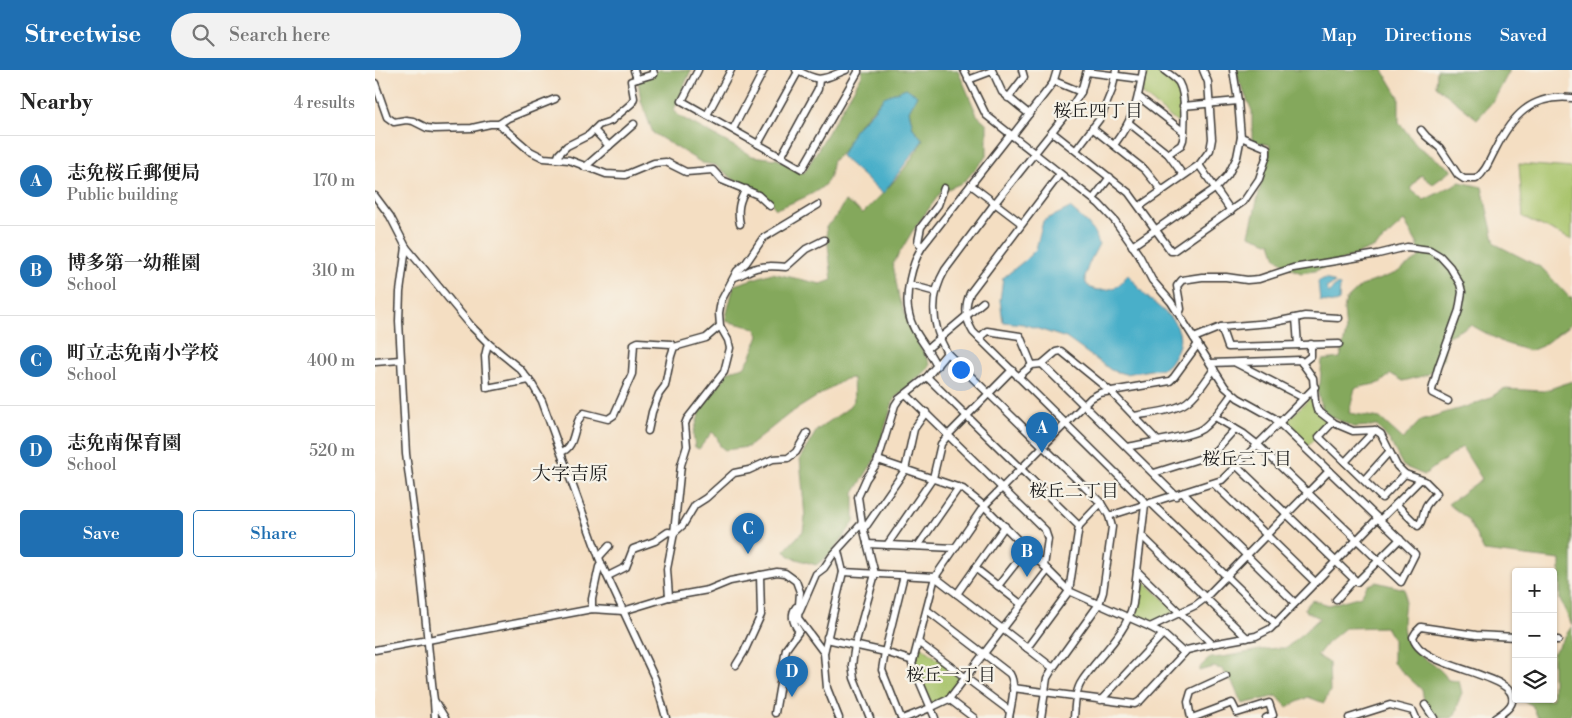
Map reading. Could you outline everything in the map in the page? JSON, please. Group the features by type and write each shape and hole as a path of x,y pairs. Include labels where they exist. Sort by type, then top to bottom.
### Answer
{"street":[{"path":"634,70 637,79"},
{"path":"557,159 567,146 586,137 599,125 615,118 634,98 631,81 654,74 653,70"},
{"path":"698,70 682,101 802,169 858,70"},
{"path":"707,115 731,70"},
{"path":"733,129 765,70"},
{"path":"758,144 798,70 809,77 819,80 846,70"},
{"path":"964,70 986,115 1093,199 1115,220 1152,280 1179,314 1232,394 1267,413 1279,423 1415,554 1401,582 1258,445 1215,417"},
{"path":"1008,98 1023,73 1029,70"},
{"path":"937,366 909,315 907,307 910,278 916,256 1029,114 1054,80 1057,70"},
{"path":"1114,145 1129,123 1139,97 1143,70"},
{"path":"1164,70 1179,82 1183,106 1183,140 1181,145 1168,154"},
{"path":"1140,206 1199,165 1209,150 1212,139 1208,82 1203,70"},
{"path":"1132,246 1215,188 1233,167 1241,137 1233,70"},
{"path":"968,80 992,71 998,86 1008,98 1029,114"},
{"path":"1041,718 1047,678 1099,604 1103,592 1112,527 1109,516 1101,503 947,353 939,339 935,322 936,292 945,270 1081,92 1087,71 1115,73 1141,79"},
{"path":"1075,150 1101,117 1107,104 1115,73"},
{"path":"781,157 818,89 819,80"},
{"path":"1054,80 1081,92"},
{"path":"375,82 387,117 390,120 394,122 413,121 427,128 434,129 472,128 499,124 507,118 555,99"},
{"path":"1139,97 1184,132"},
{"path":"1421,130 1440,148 1458,174 1464,179 1476,179 1488,166 1513,120 1521,112 1545,99 1572,98"},
{"path":"1183,106 1238,101"},
{"path":"1129,123 1168,154 1183,175"},
{"path":"499,124 530,152 543,158 569,160 614,176 625,175 654,163 666,162 686,172 713,170 722,180 747,189 758,195 770,206"},
{"path":"585,167 634,124"},
{"path":"1092,128 1145,170 1162,191"},
{"path":"594,130 609,146"},
{"path":"1052,132 1129,193 1171,251 1244,201 1259,179 1267,156 1267,148 1241,137"},
{"path":"1199,165 1231,211"},
{"path":"1060,174 970,293 966,306 966,316 973,332 1143,500 1227,576 1276,624"},
{"path":"1093,199 1110,177"},
{"path":"971,185 1021,224"},
{"path":"922,247 917,242 921,227 938,205 944,188"},
{"path":"740,224 739,204 747,189"},
{"path":"375,196 390,216 406,247 460,313 488,343 521,369 542,401 600,560 655,679 666,718"},
{"path":"669,597 667,569 674,533 681,465 687,446 685,424 723,372 728,360 730,348 720,326 719,313 721,301 737,271 746,263 763,238 818,205"},
{"path":"735,277 743,275 754,268 768,266 785,267 806,249 824,240"},
{"path":"406,247 400,292 401,360 406,454 429,640 435,718"},
{"path":"1179,314 1181,308 1177,286 1182,280 1202,277 1259,279 1293,268 1378,254 1407,247 1430,250 1440,256 1450,267 1460,284 1462,292 1459,310 1432,390 1432,393 1438,398 1448,401"},
{"path":"910,285 936,292"},
{"path":"927,349 983,302"},
{"path":"935,718 912,664 935,577 984,506 1091,398 1099,392 1170,381 1196,341 1221,327 1269,323 1305,316 1338,318"},
{"path":"1297,318 1297,345"},
{"path":"561,452 566,451 571,444 580,416 584,413 608,420 614,415 632,374 634,344 639,342 671,344 674,347 706,338 720,326"},
{"path":"1221,327 1227,347 1339,344"},
{"path":"979,338 987,331 1020,336 1032,365"},
{"path":"488,343 485,356 487,388 529,380"},
{"path":"1302,363 1311,356 1311,344"},
{"path":"648,431 652,412 659,394 665,386 674,347"},
{"path":"1019,377 1032,365 1043,364 1056,352 1061,351 1109,390 1157,440"},
{"path":"870,718 854,678 853,665 855,645 875,574 862,526 858,497 866,479 878,460 895,405 899,399 927,377 947,353"},
{"path":"375,362 401,360"},
{"path":"1134,416 1179,406 1187,402 1195,395 1212,366 1233,362 1300,360 1313,378 1317,410 1333,422 1353,431 1375,430 1381,434 1397,466 1405,474 1425,481 1437,493 1425,509 1423,521 1418,526 1396,504"},
{"path":"1233,362 1304,398"},
{"path":"1043,364 1154,473 1247,556 1295,603"},
{"path":"887,545 933,478 941,444 1012,370"},
{"path":"927,377 1079,526"},
{"path":"1109,516 1214,484 1225,478 1315,387"},
{"path":"905,718 949,699 1003,629 1046,568 1049,539 1045,530 1003,487 907,394"},
{"path":"1127,447 1187,435 1200,430 1215,417 1232,394"},
{"path":"799,615 816,574 862,526 867,526 906,469 915,429 926,412"},
{"path":"1333,422 1319,437 1382,498 1405,474"},
{"path":"1154,473 1205,457 1216,450 1235,429"},
{"path":"1345,462 1375,430"},
{"path":"674,533 683,525 695,505 706,498 734,473 749,470 773,459 788,458 796,452 807,433"},
{"path":"1364,480 1389,452"},
{"path":"878,460 959,487 973,495 1069,591 1130,617 1163,634 1184,653"},
{"path":"1237,466 1355,580"},
{"path":"1150,627 1196,605 1206,598 1329,471"},
{"path":"1013,688 1135,704 1140,701 1184,653 1193,648 1262,634 1276,624 1315,582 1419,480"},
{"path":"1214,484 1315,582"},
{"path":"918,546 959,487"},
{"path":"1027,648 1069,591 1079,526 1101,503"},
{"path":"1074,718 1077,696 1082,681 1130,617 1148,504"},
{"path":"957,594 1005,526"},
{"path":"608,576 626,567 633,549 655,542 668,532 674,533"},
{"path":"1142,536 1247,638"},
{"path":"1336,600 1400,539"},
{"path":"867,544 955,548"},
{"path":"592,610 592,599 600,560 609,546"},
{"path":"998,586 1027,549"},
{"path":"838,551 843,572 824,653 827,688 839,718"},
{"path":"975,568 1021,604"},
{"path":"1137,571 1211,644"},
{"path":"375,650 592,610 623,610 669,597 708,590 730,581 777,572 785,573 792,577 799,586 798,618 824,653"},
{"path":"843,572 935,577 1053,668"},
{"path":"736,665 761,615 760,575"},
{"path":"901,718 882,670 905,575"},
{"path":"775,713 786,649 798,633 792,620 794,610 796,607 799,607"},
{"path":"927,610 1010,674 1013,688 1010,715"},
{"path":"1495,718 1510,706 1512,695 1509,689 1497,682 1432,657 1418,648 1413,637 1421,627 1476,635 1512,638"},
{"path":"1101,700 1163,634"},
{"path":"827,637 831,640 885,652 913,661"},
{"path":"918,642 1010,715"},
{"path":"1226,676 1191,692 1188,702 1192,718 1232,703 1237,713 1269,702 1273,715 1266,718"},
{"path":"949,699 974,718"},
{"path":"434,700 445,718"},
{"path":"1349,718 1390,705 1413,711 1416,718"},
{"path":"1425,705 1434,718"}],"green space":[{"path":"659,70 691,70 674,110 679,116 752,156 777,159 804,173 862,75 862,70 958,70 977,115 987,124 987,156 964,182 941,192 912,232 893,264 899,298 912,332 930,364 929,368 894,399 875,459 854,493 854,522 831,554 816,565 790,557 785,550 803,531 805,518 800,458 817,430 847,409 854,400 853,378 845,379 789,414 748,447 725,450 720,446 717,437 712,432 699,449 695,447 693,434 701,409 729,371 744,367 751,356 759,335 755,328 725,321 734,285 772,273 821,284 832,280 826,227 833,221 845,201 863,213 896,179 911,160 923,140 913,128 909,110 884,97 855,129 841,154 833,160 828,181 810,195 776,209 764,194 741,185 715,165 702,163 653,133 641,101 638,81"},
{"path":"1145,70 1160,70 1178,85 1182,123 1180,125 1142,94"},
{"path":"1236,70 1383,70 1399,97 1399,122 1417,146 1452,170 1433,184 1421,175 1410,189 1424,200 1460,182 1482,187 1495,244 1542,268 1569,297 1572,297 1572,323 1542,346 1530,351 1504,343 1471,325 1446,337 1443,359 1427,375 1403,381 1391,374 1380,383 1355,388 1349,413 1380,418 1403,439 1421,420 1488,399 1503,389 1544,391 1572,381 1572,625 1560,600 1560,560 1484,551 1468,519 1448,504 1482,479 1462,447 1424,475 1403,466 1390,441 1377,426 1353,427 1328,415 1322,408 1317,390 1320,384 1322,360 1340,358 1346,333 1344,310 1346,300 1361,286 1396,273 1419,258 1418,245 1404,221 1375,247 1315,271 1301,273 1288,267 1276,258 1271,243 1249,235 1270,145 1252,141 1252,111"},
{"path":"1437,70 1510,70 1494,100 1477,119 1436,86"},
{"path":"1519,164 1572,168 1572,240 1523,217"},
{"path":"1311,397 1323,419 1327,421 1327,425 1307,447 1287,426 1286,422"},
{"path":"1139,576 1176,611 1149,624 1132,616"},
{"path":"1376,582 1405,589 1403,627 1406,639 1420,656 1439,669 1448,680 1459,681 1462,693 1456,713 1452,718 1443,718 1426,712 1422,690 1393,663 1393,639 1386,627 1345,628 1327,643 1317,656 1329,663 1330,691 1324,703 1308,697 1287,707 1277,696 1242,704 1233,684 1222,669 1213,667 1199,671 1201,666 1210,658 1286,648 1320,618 1304,609 1312,600 1329,605 1361,596 1367,586"},
{"path":"1572,626 1572,710 1570,716 1538,718 1532,705 1528,703 1557,703 1557,648"},
{"path":"921,646 961,678 948,698 932,705 914,664"}],"water":[{"path":"906,88 917,95 909,111 913,128 923,140 883,194 841,156 854,130 884,97"},
{"path":"1070,208 1091,228 1099,244 1086,273 1085,277 1088,286 1097,290 1113,288 1120,284 1128,274 1143,293 1166,313 1177,328 1180,336 1179,345 1171,361 1164,368 1125,374 1111,370 1066,338 1023,324 1003,322 1000,300 1003,278 1036,249 1043,221"},
{"path":"1326,278 1335,283 1326,288 1329,293 1337,284 1340,286 1339,301 1336,303 1320,301 1318,281"}],"place":[{"name":"志免桜丘郵便局","path":"1042,453"},
{"name":"町立志免南小学校","path":"748,554"},
{"name":"博多第一幼稚園","path":"1027,577"},
{"name":"志免南保育園","path":"792,697"}],"district":[{"name":"桜丘四丁目","path":"1098,111"},
{"name":"桜丘三丁目","path":"1247,459"},
{"name":"大字吉原","path":"570,474"},
{"name":"桜丘二丁目","path":"1074,491"},
{"name":"桜丘一丁目","path":"951,675"}]}
